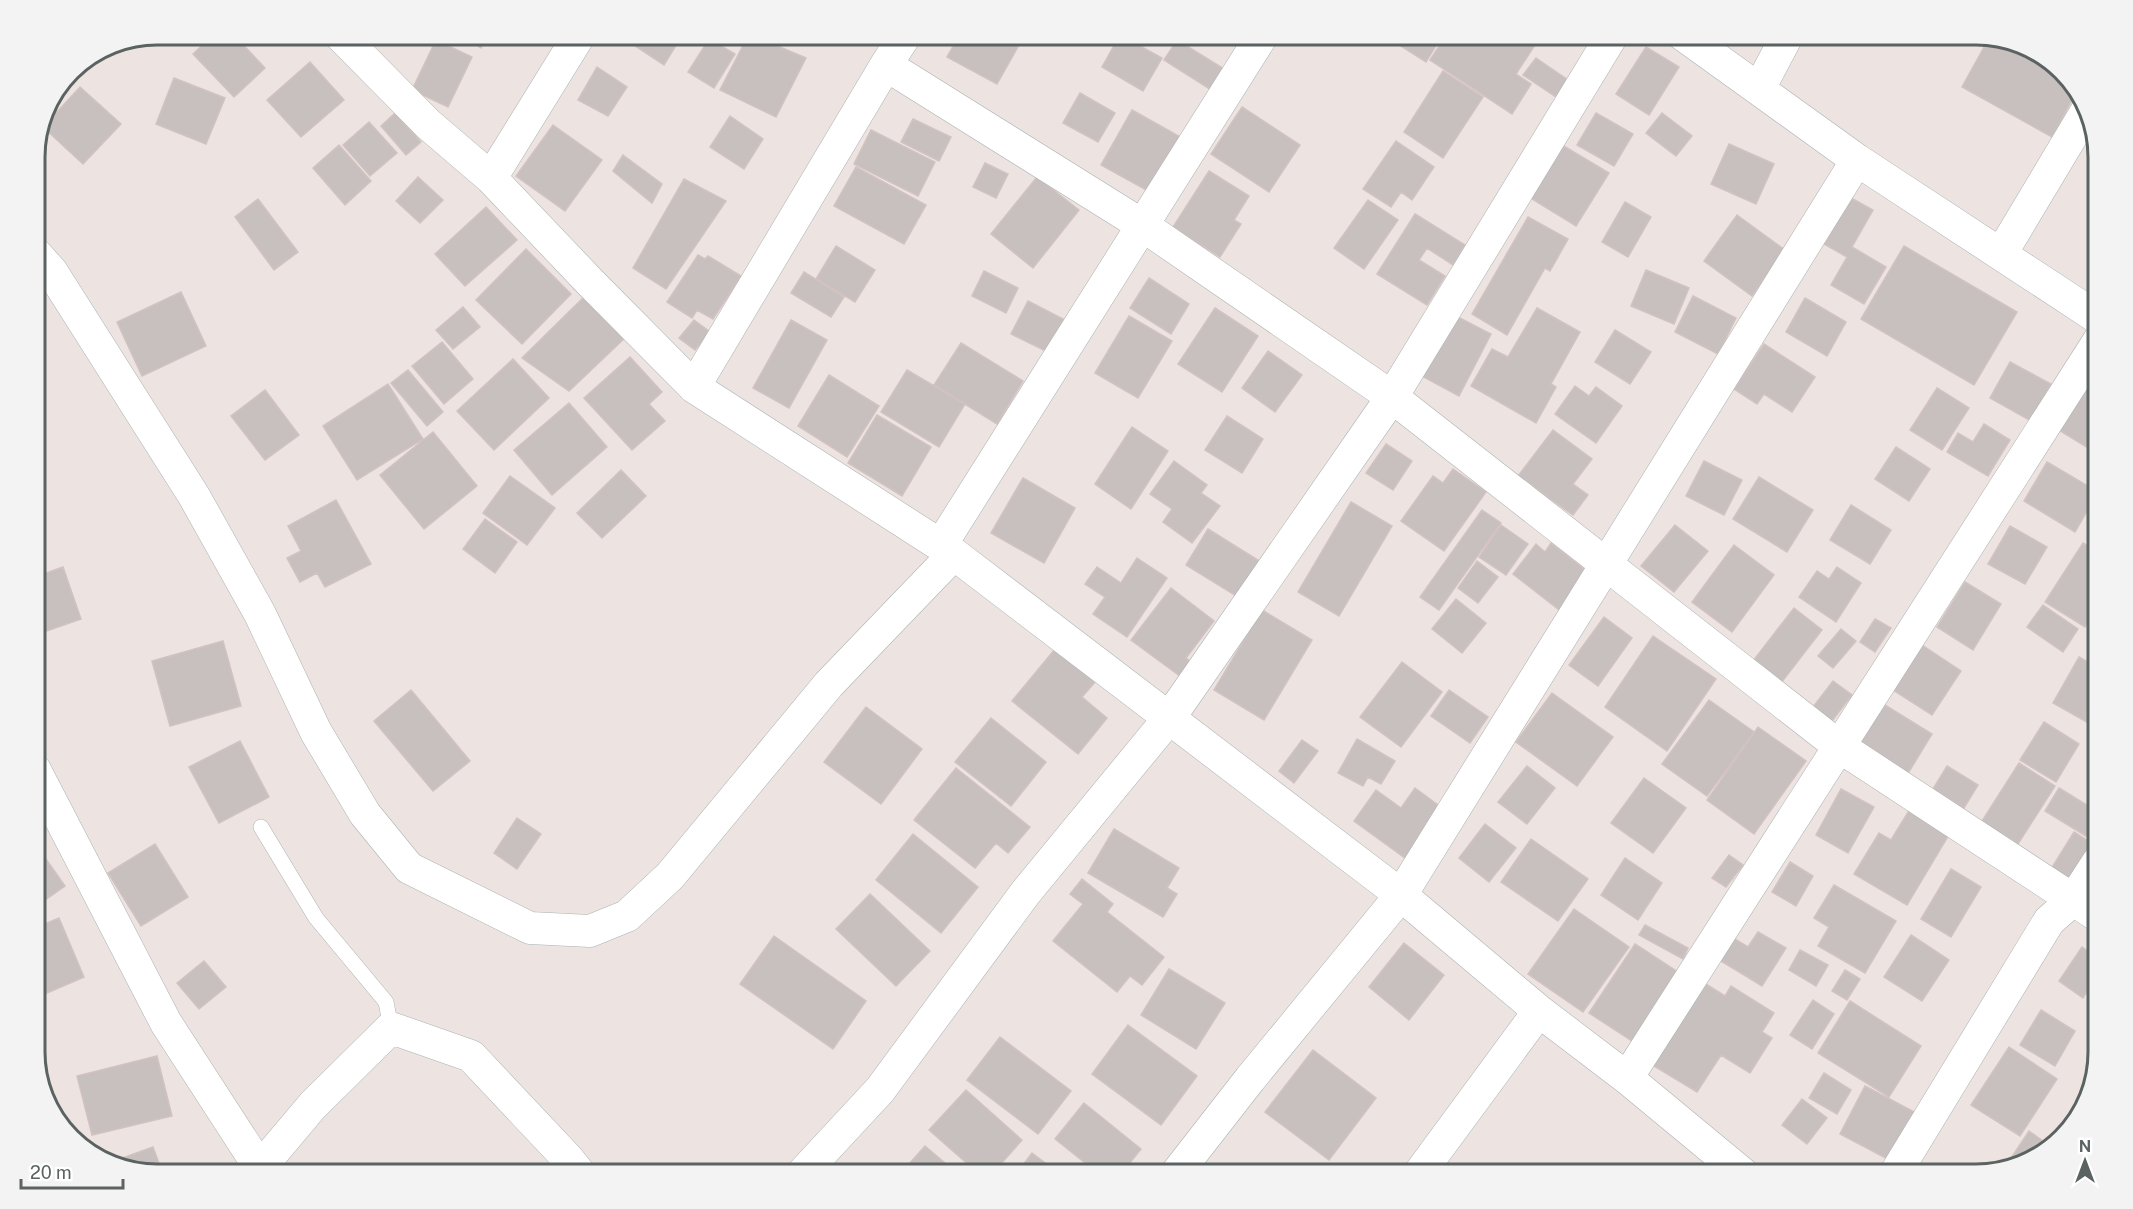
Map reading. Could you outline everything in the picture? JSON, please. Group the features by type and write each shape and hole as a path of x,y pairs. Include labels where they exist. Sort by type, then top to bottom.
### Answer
{"street":[{"path":"350,45 428,124 491,178 694,387 948,550 1401,895 1539,1011 1627,1078 1731,1164"},
{"path":"491,178 573,45"},
{"path":"694,387 899,45"},
{"path":"45,264 194,496 260,614 316,732 365,814 409,868 530,928 590,931 627,916 670,876 829,684 948,550 1142,225 1256,45"},
{"path":"811,1164 880,1090 1026,892 1170,717 1392,397 1606,45"},
{"path":"1697,45 1857,160 2088,311"},
{"path":"1759,89 1782,45"},
{"path":"886,65 1142,225 1392,397 1840,747 2086,908"},
{"path":"2001,254 2081,120"},
{"path":"1184,1164 1250,1079 1401,895 1857,160"},
{"path":"1627,1078 2088,358"},
{"path":"45,789 166,1023 258,1164"},
{"path":"1901,1164 2049,921 2086,908"},
{"path":"1426,1164 1539,1011"},
{"path":"268,1164 313,1105 391,1028 471,1056 572,1164"}],"lane":[{"path":"261,827 316,918 386,1002 391,1028"}],"building":[{"path":"202,45 243,45 265,68 234,97 193,54"},
{"path":"434,45 447,45 472,57 448,107 412,90"},
{"path":"634,45 676,45 664,65"},
{"path":"705,45 719,45 735,54 714,88 688,72"},
{"path":"743,45 775,45 806,58 776,117 720,90"},
{"path":"954,45 1019,45 997,84 947,57"},
{"path":"1114,45 1138,45 1162,58 1143,91 1102,67"},
{"path":"1174,45 1185,45 1229,72 1216,93 1164,60"},
{"path":"1399,45 1436,45 1426,62"},
{"path":"1440,45 1535,45 1516,74 1531,84 1512,114 1430,60"},
{"path":"1985,46 1991,46 2019,54 2044,68 2060,83 2072,100 2052,137 1962,87"},
{"path":"1646,47 1679,67 1649,115 1616,94"},
{"path":"1536,58 1568,80 1556,97 1523,75"},
{"path":"310,62 344,100 301,137 267,100"},
{"path":"597,67 627,87 608,116 578,100"},
{"path":"1443,71 1483,97 1443,158 1404,132"},
{"path":"174,78 225,98 206,144 156,124"},
{"path":"80,87 121,124 83,164 48,132 53,116"},
{"path":"1080,93 1115,113 1098,142 1063,123"},
{"path":"1242,107 1300,145 1269,192 1211,154"},
{"path":"1132,110 1191,143 1159,197 1101,165"},
{"path":"395,113 421,142 406,155 381,126"},
{"path":"1596,113 1633,134 1614,166 1577,145"},
{"path":"1662,113 1692,136 1676,156 1646,133"},
{"path":"730,116 763,139 744,169 710,147"},
{"path":"913,119 951,137 939,161 901,142"},
{"path":"369,122 397,153 370,176 343,145"},
{"path":"553,125 602,160 565,211 516,176"},
{"path":"871,130 935,162 918,196 854,164"},
{"path":"1396,141 1434,167 1412,200 1401,192 1391,207 1363,189"},
{"path":"1729,144 1774,164 1756,204 1711,184"},
{"path":"339,145 371,181 345,205 313,168"},
{"path":"1562,145 1609,173 1576,226 1529,197"},
{"path":"623,155 662,184 652,203 613,171"},
{"path":"985,163 1008,174 996,198 973,187"},
{"path":"856,167 926,205 904,244 834,206"},
{"path":"1209,171 1249,196 1234,220 1241,224 1220,257 1173,227"},
{"path":"418,177 443,200 420,223 396,201"},
{"path":"1037,177 1079,210 1033,268 991,234"},
{"path":"684,179 726,201 666,289 633,268"},
{"path":"1851,198 1873,210 1852,247 1886,267 1864,304 1831,285 1847,257 1824,244"},
{"path":"258,199 298,252 274,270 235,217"},
{"path":"1368,200 1398,220 1364,269 1334,248"},
{"path":"1625,202 1651,217 1628,257 1602,242"},
{"path":"486,207 517,240 465,286 435,254"},
{"path":"1415,214 1465,245 1453,265 1427,248 1419,260 1445,276 1427,305 1377,274"},
{"path":"1737,215 1785,250 1752,296 1704,261"},
{"path":"1528,217 1568,239 1550,271 1545,268 1507,335 1472,314"},
{"path":"836,246 875,270 855,302 816,279"},
{"path":"1904,246 2017,312 1974,385 1861,319"},
{"path":"526,249 571,294 522,344 476,300"},
{"path":"698,255 705,259 708,256 741,276 713,319 697,310 692,318 667,302"},
{"path":"1646,270 1689,288 1674,324 1631,306"},
{"path":"984,271 1018,288 1006,313 972,296"},
{"path":"804,272 844,297 831,317 791,293"},
{"path":"1149,278 1189,304 1171,334 1130,308"},
{"path":"181,292 206,346 142,376 117,322"},
{"path":"585,296 629,334 569,391 522,358"},
{"path":"1693,296 1736,318 1718,354 1675,332"},
{"path":"1805,298 1846,322 1827,356 1786,332"},
{"path":"1028,301 1069,322 1052,354 1011,334"},
{"path":"463,307 480,327 453,349 436,330"},
{"path":"1215,308 1258,336 1222,392 1178,364"},
{"path":"1537,308 1580,332 1551,384 1556,387 1536,423 1471,386 1492,349 1508,357"},
{"path":"1450,313 1491,334 1459,396 1418,374"},
{"path":"1129,316 1172,341 1138,398 1095,373"},
{"path":"694,320 710,332 695,350 679,338"},
{"path":"791,320 827,340 789,408 753,388"},
{"path":"1615,330 1651,352 1630,384 1595,362"},
{"path":"442,342 473,379 444,404 412,366"},
{"path":"961,343 1023,381 997,424 934,385"},
{"path":"1764,344 1815,377 1792,412 1764,394 1757,404 1734,389"},
{"path":"1268,351 1302,375 1275,412 1242,388"},
{"path":"630,357 662,392 649,404 665,421 632,450 584,398"},
{"path":"513,359 549,398 494,450 457,411"},
{"path":"2010,362 2051,384 2031,421 1990,398"},
{"path":"408,370 443,412 427,426 391,383"},
{"path":"907,370 965,404 939,447 881,412"},
{"path":"829,375 879,406 847,457 798,426"},
{"path":"2088,378 2088,448 2057,429"},
{"path":"388,384 423,439 357,480 323,426"},
{"path":"1575,386 1589,396 1596,387 1622,406 1596,443 1555,414"},
{"path":"1937,388 1969,408 1942,450 1910,430"},
{"path":"265,390 299,435 265,460 231,416"},
{"path":"569,403 607,447 552,495 514,450"},
{"path":"877,415 931,447 902,496 848,463"},
{"path":"1227,416 1263,439 1242,473 1205,450"},
{"path":"1984,424 2010,440 1988,476 1947,452 1958,433 1973,442"},
{"path":"1132,427 1168,451 1131,509 1095,484"},
{"path":"1553,430 1592,459 1573,484 1588,495 1573,515 1518,476"},
{"path":"433,432 477,486 424,529 380,475"},
{"path":"1386,444 1412,461 1393,490 1366,473"},
{"path":"1896,447 1930,469 1909,501 1875,479"},
{"path":"1174,461 1207,485 1201,493 1220,506 1192,543 1163,522 1172,509 1150,494"},
{"path":"1704,461 1742,480 1724,515 1686,496"},
{"path":"2047,462 2088,486 2088,509 2075,532 2024,501"},
{"path":"1453,469 1486,492 1444,551 1401,521 1433,476 1443,483"},
{"path":"621,470 646,496 602,538 577,513"},
{"path":"510,476 555,508 527,545 483,513"},
{"path":"1759,477 1813,510 1787,552 1733,519"},
{"path":"1023,478 1075,508 1044,563 991,533"},
{"path":"336,500 371,564 325,587 317,573 300,582 287,558 301,551 288,526"},
{"path":"1351,502 1392,526 1339,616 1298,592"},
{"path":"1851,505 1891,530 1870,564 1830,540"},
{"path":"1482,510 1501,523 1439,610 1420,597"},
{"path":"485,519 517,542 495,573 463,549"},
{"path":"1501,525 1528,544 1506,575 1479,557"},
{"path":"1675,525 1708,551 1674,592 1641,566"},
{"path":"2010,526 2047,547 2025,584 1988,564"},
{"path":"1208,529 1261,562 1238,597 1186,565"},
{"path":"1551,543 1592,575 1563,613 1513,574 1536,544 1545,552"},
{"path":"2083,543 2088,546 2088,622 2085,627 2045,602"},
{"path":"1734,545 1774,575 1732,632 1692,602"},
{"path":"1137,558 1167,578 1127,637 1093,614 1105,597 1085,584 1097,567 1121,583"},
{"path":"1477,561 1498,577 1478,603 1458,588"},
{"path":"63,567 81,619 45,632 45,573"},
{"path":"1837,567 1861,583 1836,622 1799,597 1817,571 1829,579"},
{"path":"1965,582 2001,604 1973,650 1937,627"},
{"path":"1171,588 1214,621 1186,658 1199,668 1188,682 1131,640"},
{"path":"1456,599 1486,623 1462,653 1432,629"},
{"path":"2043,605 2078,629 2063,652 2027,627"},
{"path":"1794,608 1822,630 1781,683 1753,661"},
{"path":"1262,610 1312,640 1264,720 1214,690"},
{"path":"1604,617 1632,638 1598,686 1569,665"},
{"path":"1875,619 1891,628 1875,652 1860,642"},
{"path":"1841,629 1856,641 1833,668 1818,656"},
{"path":"1653,636 1716,679 1667,751 1605,707"},
{"path":"223,641 241,706 170,726 152,661"},
{"path":"1922,645 1961,671 1932,715 1893,690"},
{"path":"1055,649 1095,682 1082,697 1107,718 1078,754 1012,701"},
{"path":"2079,657 2088,662 2088,723 2053,703"},
{"path":"1402,662 1442,692 1401,747 1360,717"},
{"path":"1833,681 1852,695 1832,721 1813,707"},
{"path":"411,690 470,761 433,791 374,721"},
{"path":"1449,690 1488,717 1470,743 1431,716"},
{"path":"1552,693 1613,737 1577,786 1516,742"},
{"path":"1709,700 1754,732 1707,796 1662,764"},
{"path":"1880,702 1932,734 1907,775 1854,743"},
{"path":"866,707 922,749 881,804 824,762"},
{"path":"991,718 1046,762 1011,806 955,762"},
{"path":"2044,722 2079,744 2056,782 2020,760"},
{"path":"1758,727 1806,761 1754,834 1707,800"},
{"path":"1357,739 1395,761 1381,784 1368,777 1363,786 1338,773"},
{"path":"1302,740 1318,751 1294,783 1279,771"},
{"path":"240,741 269,797 219,823 189,767"},
{"path":"2019,763 2055,786 2018,844 1982,821"},
{"path":"1527,766 1555,788 1527,824 1498,802"},
{"path":"1947,766 1978,785 1964,808 1933,789"},
{"path":"956,768 1030,827 1008,853 996,843 975,868 914,820"},
{"path":"1644,778 1686,808 1653,853 1611,823"},
{"path":"1415,788 1446,811 1409,861 1354,821 1376,790 1401,808"},
{"path":"2059,788 2088,806 2088,837 2045,811"},
{"path":"1841,789 1874,807 1848,853 1816,835"},
{"path":"1910,809 1950,833 1907,905 1854,874 1879,833 1891,840"},
{"path":"517,818 541,834 517,869 494,853"},
{"path":"1485,824 1516,848 1489,882 1459,858"},
{"path":"1114,829 1179,868 1167,888 1177,894 1163,917 1088,873"},
{"path":"2074,832 2088,841 2088,859 2073,883 2051,869"},
{"path":"913,834 978,887 941,933 876,880"},
{"path":"1531,839 1588,879 1558,921 1501,882"},
{"path":"155,844 188,897 141,926 108,873"},
{"path":"1729,855 1743,865 1726,887 1712,878"},
{"path":"45,858 65,886 45,900"},
{"path":"1625,858 1662,883 1638,920 1601,895"},
{"path":"1790,862 1813,876 1796,906 1772,892"},
{"path":"1951,869 1981,887 1951,937 1921,919"},
{"path":"1082,879 1113,904 1107,912 1164,957 1142,985 1130,976 1117,992 1053,941 1083,904 1070,894"},
{"path":"1834,885 1896,921 1865,973 1818,946 1829,927 1814,918"},
{"path":"870,894 930,951 896,986 836,929"},
{"path":"1574,909 1629,947 1583,1012 1528,974"},
{"path":"59,918 84,977 45,994 45,924"},
{"path":"1645,925 1688,948 1683,959 1639,935"},
{"path":"1758,932 1786,948 1762,986 1716,958 1730,936 1748,947"},
{"path":"1911,935 1949,960 1922,1001 1884,977"},
{"path":"774,936 866,1001 833,1049 740,984"},
{"path":"1404,943 1444,975 1409,1020 1369,987"},
{"path":"1635,944 1678,972 1632,1041 1589,1013"},
{"path":"2082,947 2088,951 2088,990 2083,998 2059,981"},
{"path":"1800,950 1828,965 1816,986 1789,970"},
{"path":"204,961 226,987 199,1009 177,983"},
{"path":"1169,969 1225,1003 1196,1049 1141,1015"},
{"path":"1845,970 1860,979 1847,1000 1832,991"},
{"path":"1701,981 1725,996 1731,986 1774,1013 1762,1032 1772,1038 1750,1073 1721,1055 1697,1092 1649,1063"},
{"path":"1813,1000 1834,1014 1812,1049 1790,1035"},
{"path":"1850,1001 1921,1046 1889,1097 1818,1053"},
{"path":"2041,1010 2075,1031 2055,1066 2020,1045"},
{"path":"1128,1025 1197,1076 1161,1125 1092,1074"},
{"path":"1000,1037 1071,1091 1038,1134 967,1080"},
{"path":"2009,1047 2057,1079 2020,1136 1971,1105"},
{"path":"1313,1050 1376,1098 1329,1160 1265,1112"},
{"path":"157,1056 172,1116 92,1135 77,1076"},
{"path":"1824,1073 1851,1090 1837,1114 1809,1098"},
{"path":"1865,1086 1920,1115 1895,1163 1840,1134"},
{"path":"966,1090 1022,1140 1001,1164 968,1164 929,1130"},
{"path":"1802,1099 1827,1118 1807,1144 1782,1125"},
{"path":"1084,1103 1141,1149 1129,1164 1086,1164 1055,1139"},
{"path":"2029,1131 2043,1141 2032,1149 2011,1158"},
{"path":"925,1146 946,1164 909,1164"},
{"path":"153,1147 159,1164 142,1163 122,1158"},
{"path":"1032,1153 1047,1164 1024,1164"}]}
